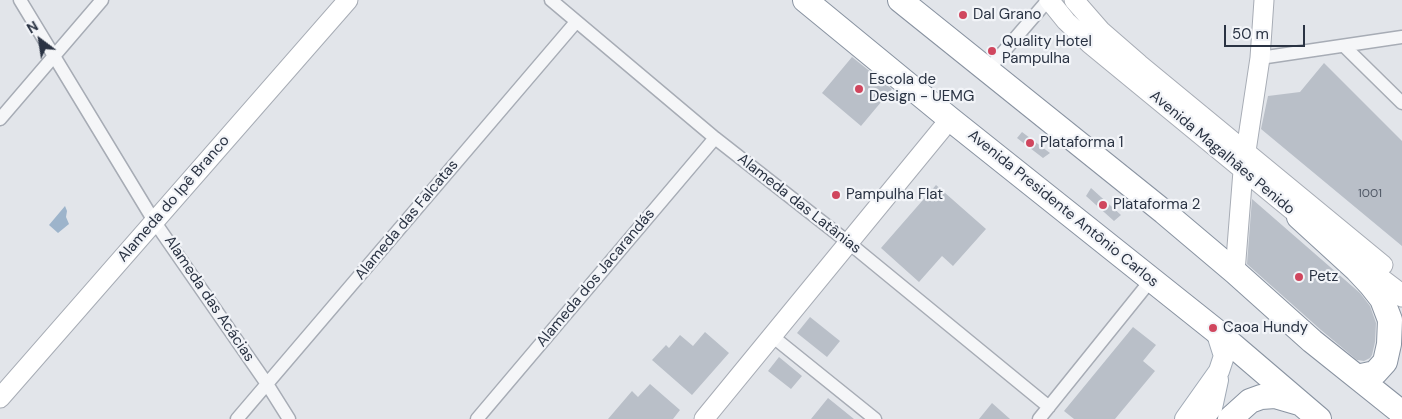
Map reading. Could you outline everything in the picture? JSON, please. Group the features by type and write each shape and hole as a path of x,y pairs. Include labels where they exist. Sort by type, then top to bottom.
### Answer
{"highway":[{"name":"Avenida Presidente Antônio Carlos","path":"805,0 950,119 1216,331 1319,419"},
{"path":"900,0 1164,212 1312,341 1402,413"},
{"path":"1300,217 1371,285 1382,299 1390,320 1389,344 1385,362 1375,372 1357,377"},
{"path":"1230,419 1250,401 1261,397 1276,396 1300,404"}],"main road":[{"path":"1203,419 1212,408 1224,356 1216,331"},
{"path":"1185,419 1219,371"}],"street":[{"name":"Alameda das Acácias","path":"20,0 56,56 154,221 267,384 289,419"},
{"path":"0,119 56,56 102,0"},
{"name":"Alameda do Ipê Branco","path":"0,398 348,0"},
{"name":"Alameda das Latânias","path":"551,0 715,138 849,243 1049,407"},
{"path":"987,71 1049,0"},
{"name":"Avenida Magalhães Penido","path":"1049,0 1066,21 1090,44 1402,280"},
{"name":"Avenida Magalhães Penido","path":"1074,0 1101,31 1245,162 1300,217 1402,296"},
{"path":"1235,272 1245,162 1260,58 1264,0"},
{"name":"Alameda das Falcatas","path":"237,419 576,22"},
{"path":"1260,58 1402,37"},
{"path":"1344,46 1402,103"},
{"path":"704,419 950,119"},
{"name":"Alameda dos Jacarandás","path":"477,419 715,138"},
{"path":"1039,419 1151,280"},
{"path":"772,336 875,419"}],"water":[{"path":"65,206 69,224 58,233 49,225"}],"building":[{"name":"Escola de Design - UEMG","path":"852,57 892,89 861,126 822,93"},
{"path":"1324,63 1402,141 1402,246 1261,129 1268,96 1300,92"},
{"name":"Plataforma 1","path":"1022,132 1050,153 1043,158 1017,138"},
{"path":"936,185 986,229 953,266 942,256 919,282 881,248"},
{"name":"Plataforma 2","path":"1091,188 1121,215 1114,221 1086,196"},
{"name":"Petz","path":"1252,199 1360,293 1370,306 1376,323 1375,342 1370,358 1364,361 1357,360 1247,264"},
{"path":"810,317 840,341 827,357 797,333"},
{"path":"1133,327 1156,345 1143,361 1155,371 1115,419 1074,419 1064,411"},
{"path":"705,332 729,353 692,395 652,360 666,345 669,348 680,335 693,346"},
{"path":"779,357 802,376 791,389 768,371"},
{"path":"650,384 680,410 673,419 608,419 632,391 638,397"},
{"path":"828,398 854,419 811,419"},
{"path":"992,403 1010,419 979,419"}],"place":[{"name":"Dal Grano","path":"963,15"},
{"name":"Quality Hotel Pampulha","path":"992,51"},
{"name":"Escola de Design - UEMG","path":"859,89"},
{"name":"Plataforma 1","path":"1030,143"},
{"name":"Pampulha Flat","path":"836,195"},
{"name":"Plataforma 2","path":"1103,205"},
{"name":"Petz","path":"1299,277"},
{"name":"Caoa Hundy","path":"1213,328"}]}
